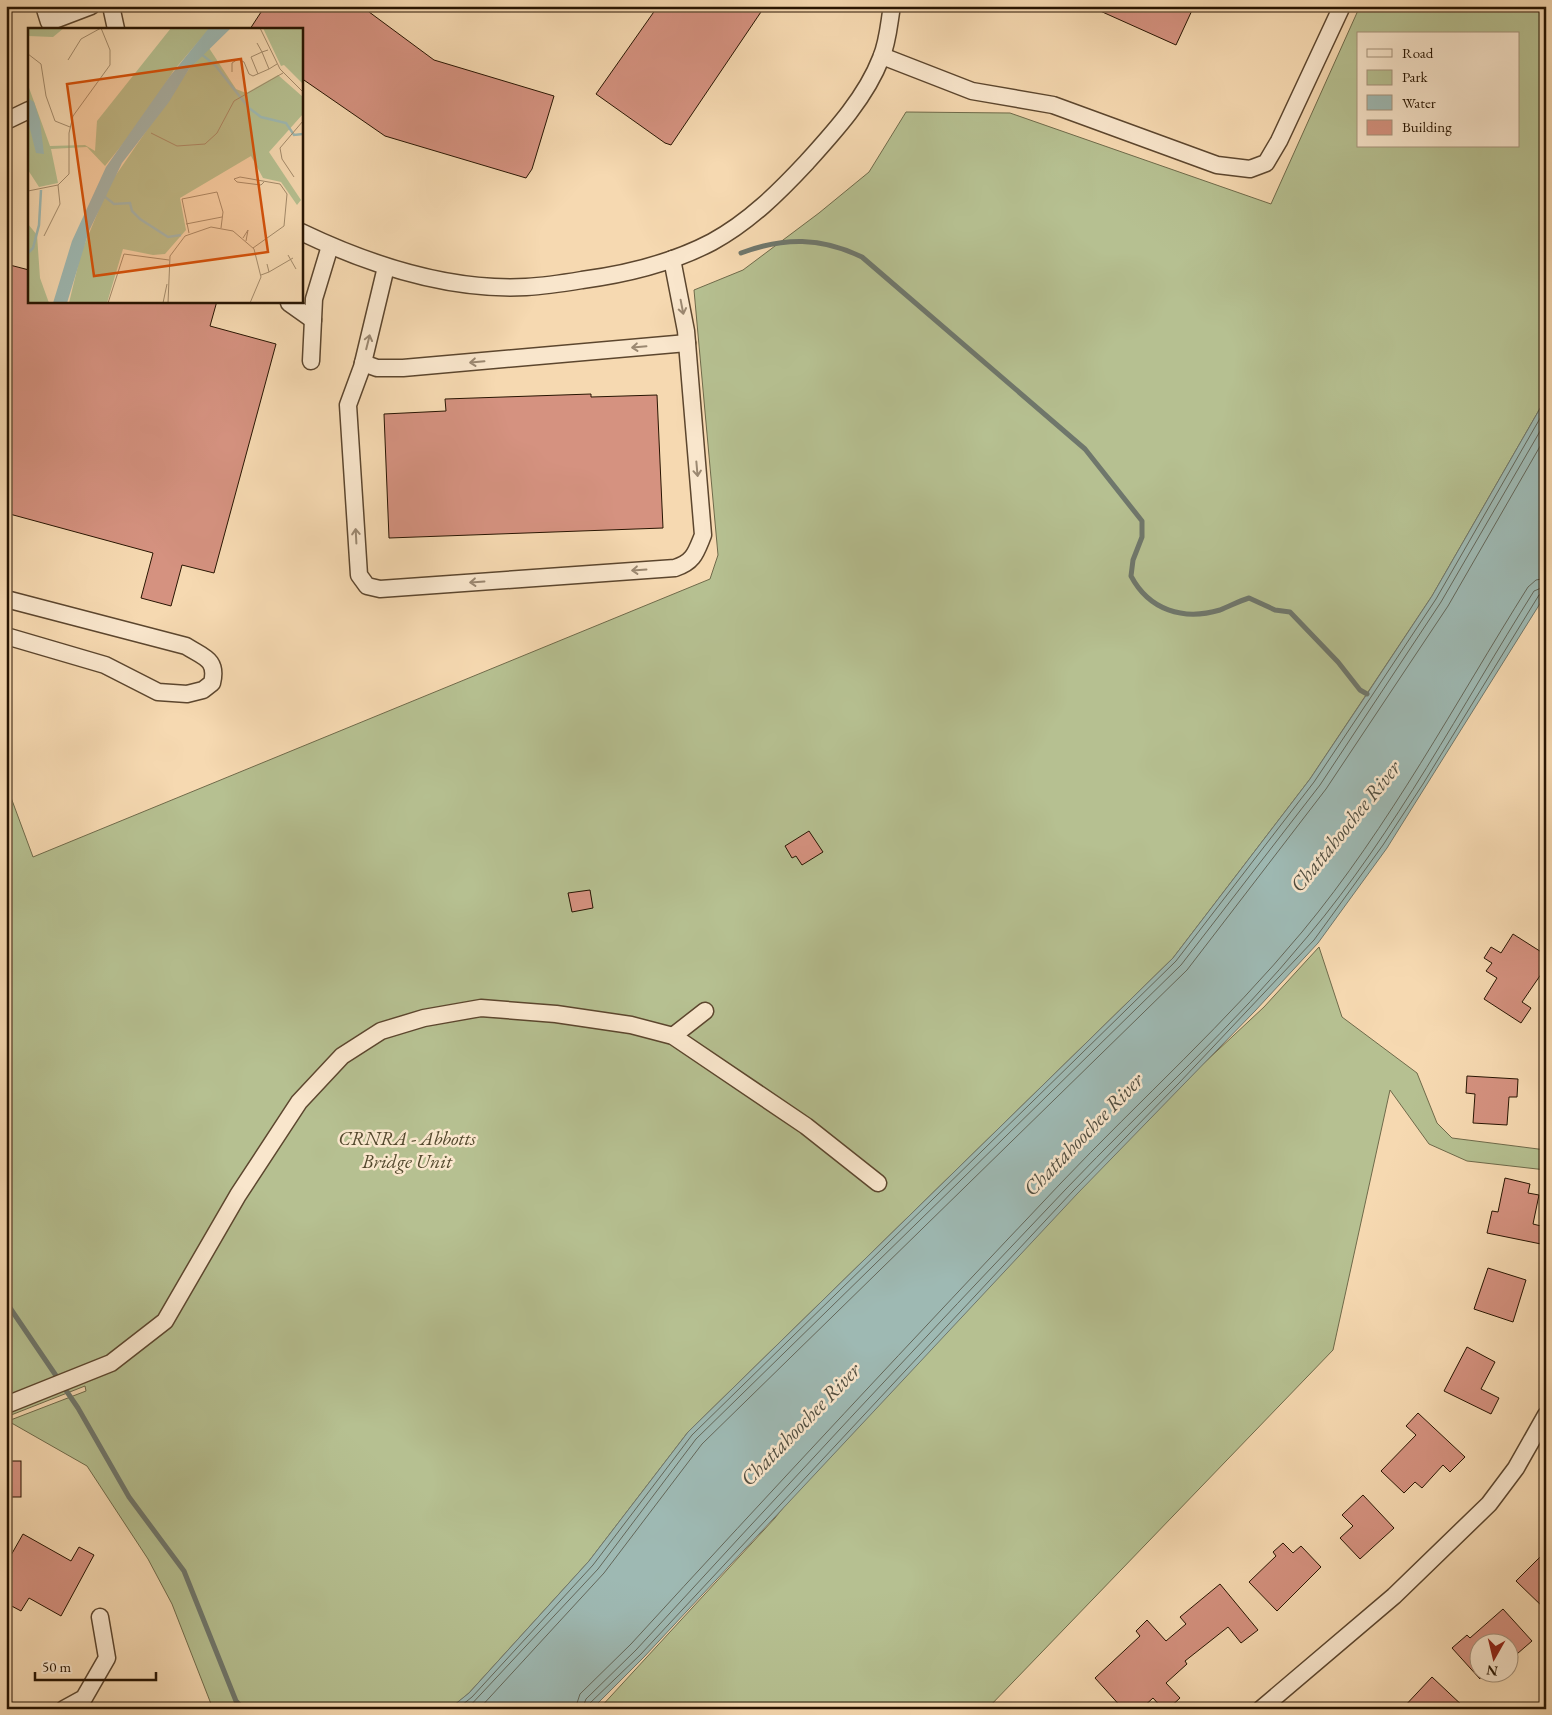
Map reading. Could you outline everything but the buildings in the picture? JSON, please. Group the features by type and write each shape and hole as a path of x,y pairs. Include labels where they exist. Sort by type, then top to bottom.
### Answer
{"street":[{"path":"44,6 49,22 91,6"},
{"path":"111,6 116,28"},
{"path":"302,232 330,246 386,267 474,286 526,287 616,276 672,259 713,241 773,199 822,146 868,86 882,56 892,6"},
{"path":"882,56 972,91 1053,105 1217,165 1250,168 1266,163 1279,141 1342,6"},
{"path":"6,121 28,110"},
{"path":"311,361 314,299 330,246"},
{"path":"386,267 363,363 348,405 359,575 367,586 380,589 675,568 687,564 696,553 703,535 687,343 672,259"},
{"path":"289,303 313,320"},
{"path":"363,363 377,368 403,368 687,343"},
{"path":"6,599 186,646 212,662 215,671 212,682 203,690 187,694 158,692 105,664 6,636"},
{"path":"6,1405 111,1363 166,1321 238,1195 299,1102 342,1056 381,1031 424,1018 481,1008 556,1014 612,1022 673,1036 806,1126 878,1183"},
{"path":"673,1036 705,1011"},
{"path":"1261,1709 1394,1596 1489,1504 1516,1468 1546,1415"},
{"path":"64,1709 84,1698 107,1658 100,1616"}],"green space":[{"name":"CRNRA - Abbotts Bridge Unit","path":"1360,6 1546,6 1546,398 1432,596 1310,779 1173,958 688,1432 589,1561 469,1693 450,1709 213,1709 172,1604 148,1559 87,1466 8,1421 86,1391 85,1386 6,1417 6,784 33,857 710,579 718,555 694,290 743,270 819,213 869,172 906,112 1010,113 1271,204"},
{"path":"1319,947 1342,1017 1417,1073 1437,1123 1452,1138 1546,1150 1546,1170 1467,1161 1429,1144 1390,1090 1333,1350 987,1709 599,1709 775,1518 944,1306 1264,1007"}],"water":[{"name":"Chattahoochee River","path":"1546,398 1546,594 1387,848 1318,943 1255,1011 1077,1194 644,1657 592,1709 449,1709 469,1693 589,1561 688,1432 1173,958 1310,779 1367,694 1432,596"}],"waterway":[{"path":"741,253 772,244 802,242 832,246 862,257 1085,449 1142,521 1142,537 1133,560 1131,576 1138,588 1147,597 1157,605 1180,613 1193,614 1220,610 1249,598 1275,610 1290,612 1338,662 1360,690 1367,694"},
{"path":"6,1302 78,1408 129,1497 184,1571 236,1701 243,1709"}]}
